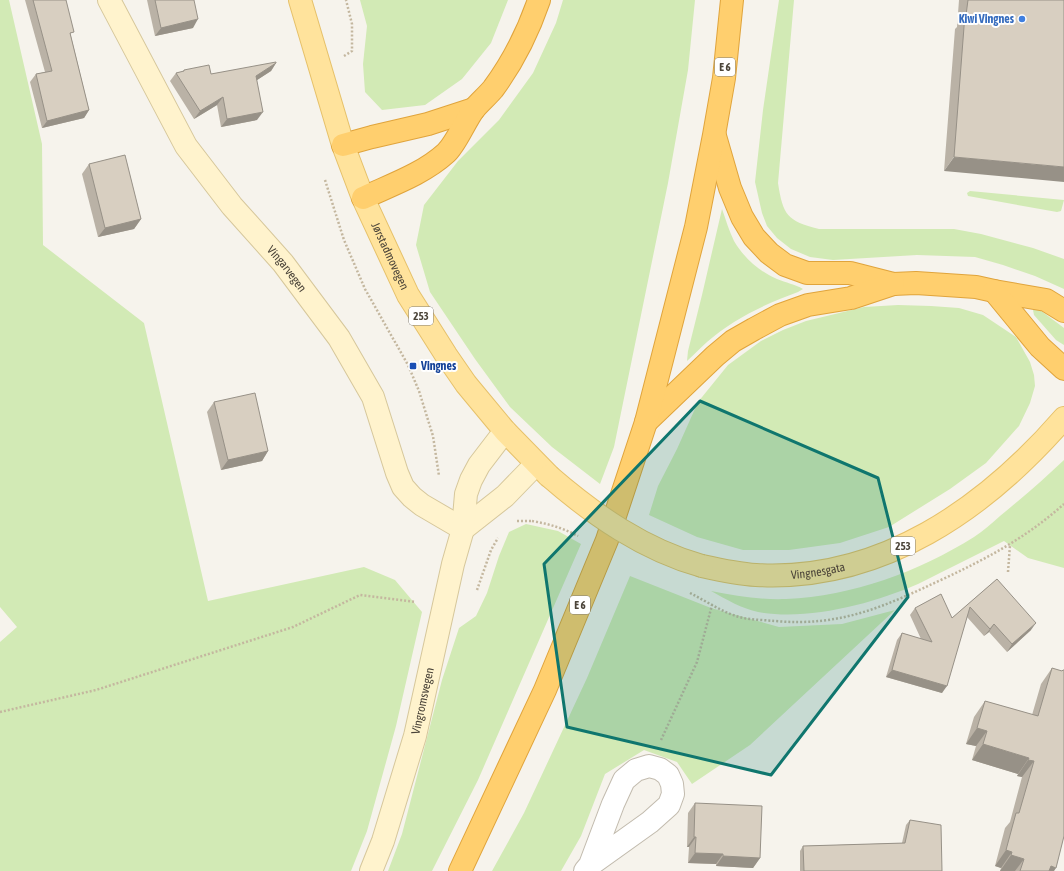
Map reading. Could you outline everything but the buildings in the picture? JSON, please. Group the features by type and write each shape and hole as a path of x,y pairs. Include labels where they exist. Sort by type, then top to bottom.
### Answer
{"highway":[{"path":"363,198 428,167 447,152 474,109 492,91 509,67 521,45 539,0"},
{"name":"E 6","path":"460,871 548,683 607,540 646,422 696,227 724,78 732,0"},
{"path":"343,145 428,124 474,109"},
{"path":"714,134 730,188 742,217 754,238 769,253 786,265 807,273 850,273 892,284 956,285 976,287 994,292 1046,300 1064,311"},
{"path":"646,422 716,356 734,341 754,329 780,315 808,305 851,298 892,284"},
{"path":"994,292 1040,347 1064,369"}],"main road":[{"name":"Jørstadmovegen","path":"300,0 343,145 363,198 408,294 466,384 505,431 542,470"},
{"name":"Vingnesgata","path":"542,470 586,506 628,534 653,548 681,560 702,566 755,575 812,573 843,568 874,558 928,534 964,510 1012,472 1064,418"}],"street":[{"name":"Vingarvegen","path":"109,0 186,146 232,206 283,263 339,338 373,397 397,473 403,487 422,505 464,529"},
{"name":"Vingromsvegen","path":"371,871 383,841 415,736 453,564 464,529 466,494 479,465 505,431"},
{"path":"464,529 505,496 542,470"},
{"path":"649,766 660,769 668,775 672,784 673,794 669,804 650,822 587,868 624,780 636,770 649,766"}],"path":[{"path":"342,57 352,52 352,24 346,0"},
{"path":"323,174 344,240 365,289 408,365 419,391 433,436 438,476"},
{"path":"689,592 712,605 739,616 766,621 796,623 831,621 863,613 894,602 952,575 1010,545 1047,519 1064,504"},
{"path":"512,521 532,521"},
{"path":"476,593 491,550 500,532"},
{"path":"1008,572 1010,545"},
{"path":"0,712 96,690 285,629 360,595 419,603"},
{"path":"649,766 698,662 712,605"}],"highlighted area":[{"path":"700,401 878,478 908,597 771,775 567,727 544,564"}],"green space":[{"path":"0,0 9,0 42,144 43,245 144,323 208,601 364,567 395,580 422,612 396,726 367,831 351,871 0,871 0,642 17,627 0,607"},
{"path":"360,0 508,0 491,43 462,79 425,105 382,110 365,92 363,64 367,26"},
{"path":"563,0 695,0 688,70 668,183 614,447 600,484 552,447 510,407 475,359 430,292 416,245 424,205 458,161 499,120 533,73 556,23"},
{"path":"779,0 794,0 778,183 782,203 788,215 800,223 819,229 954,229 981,234 1033,248 1064,259 1064,289 1035,276 975,257 917,255 833,260 810,257 791,249 777,238 767,226 762,213 755,182 763,110"},
{"path":"970,191 1064,200 1061,211 1057,212 968,196 967,193"},
{"path":"722,209 734,241 748,259 771,276 803,289 739,319 704,344 687,361 688,351"},
{"path":"898,305 959,308 983,315 1016,337 1030,362 1034,375 1035,386 1030,403 1019,426 986,463 950,489 889,527 840,543 789,550 743,550 697,537 649,515 658,486 677,449 698,402 728,365 761,341 806,321 864,307"},
{"path":"1036,307 1064,328 1064,345 1056,340 1034,315 1033,310"},
{"path":"1064,460 1064,568 1028,558 1004,541 918,584 881,598 840,609 798,614 758,612 740,606 711,591 748,597 786,599 836,593 884,580 930,561 953,550 974,537 1024,496"},
{"path":"526,524 558,531 581,544 478,780 432,871 388,871 402,834 442,680 459,628 476,616 487,593 499,556 509,532"},
{"path":"630,576 711,608 779,627 842,624 895,610 750,745 692,784 677,762 644,750 605,774 581,836 561,871 492,871 524,813 587,678"}],"place":[{"name":"Kiwi Vingnes","path":"1022,19"},
{"name":"Vingnes","path":"413,366"}]}
